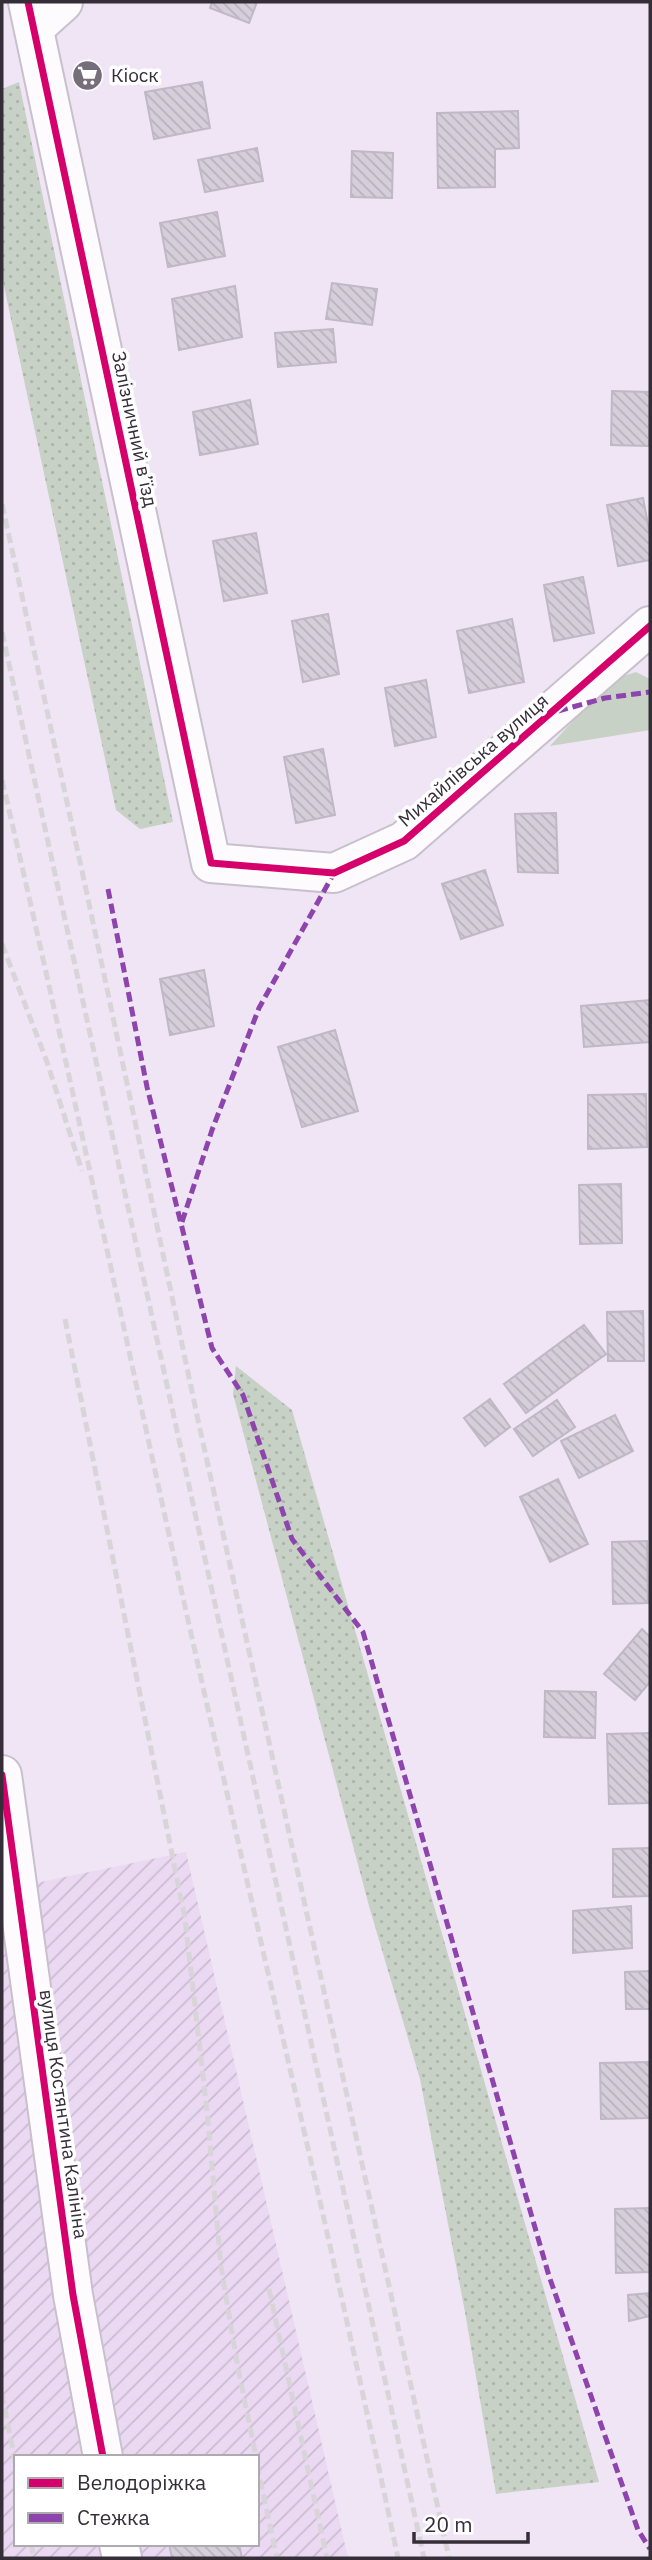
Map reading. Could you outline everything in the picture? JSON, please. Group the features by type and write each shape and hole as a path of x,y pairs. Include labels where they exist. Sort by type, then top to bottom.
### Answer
{"street":[{"path":"31,15 63,2"},
{"name":"Залізничний в’їзд","path":"31,15 211,863"},
{"name":"Михайлівська вулиця","path":"211,863 334,873 404,841 645,640"},
{"name":"вулиця Костянтина Калініна","path":"2,1775 73,2295 103,2455"}],"shaded area":[{"path":"19,82 173,822 140,829 116,810 2,277 2,89"},
{"path":"636,672 650,679 650,730 550,746 610,680"},
{"path":"236,1366 292,1410 599,2482 496,2494 465,2312 420,2079 369,1906 233,1394"},
{"path":"186,1852 348,2558 2,2558 2,1890"}],"building":[{"path":"212,2 257,2 249,23 210,8"},
{"path":"202,82 210,128 154,139 145,92"},
{"path":"518,111 519,148 495,149 495,187 438,188 437,113"},
{"path":"257,148 263,181 205,192 198,160"},
{"path":"352,151 393,153 392,198 351,197"},
{"path":"217,212 225,256 168,267 160,223"},
{"path":"332,283 377,289 372,325 326,319"},
{"path":"235,286 242,337 179,350 172,299"},
{"path":"333,329 336,362 278,367 275,333"},
{"path":"612,391 650,392 649,446 611,445"},
{"path":"250,400 258,444 200,455 193,412"},
{"path":"643,498 650,535 650,560 618,566 607,505"},
{"path":"256,533 267,593 224,601 213,541"},
{"path":"583,577 594,633 554,641 544,585"},
{"path":"328,614 339,674 303,682 292,621"},
{"path":"512,619 524,682 469,693 457,631"},
{"path":"426,680 436,737 395,746 385,688"},
{"path":"323,749 335,815 296,823 284,757"},
{"path":"556,813 558,873 518,872 515,814"},
{"path":"485,870 503,925 461,939 442,884"},
{"path":"204,970 214,1026 170,1035 160,979"},
{"path":"650,1000 650,1042 584,1047 581,1006"},
{"path":"335,1030 358,1111 302,1127 278,1047"},
{"path":"646,1094 647,1147 588,1149 588,1095"},
{"path":"621,1184 622,1243 580,1244 579,1185"},
{"path":"643,1311 644,1361 608,1361 607,1312"},
{"path":"584,1325 606,1354 526,1413 504,1384"},
{"path":"490,1399 510,1427 485,1446 464,1418"},
{"path":"557,1400 575,1427 533,1456 514,1429"},
{"path":"615,1415 633,1451 579,1478 561,1441"},
{"path":"558,1479 588,1544 550,1562 520,1497"},
{"path":"647,1541 648,1603 613,1604 612,1542"},
{"path":"642,1629 650,1637 650,1682 635,1700 604,1674"},
{"path":"545,1691 596,1692 595,1738 544,1737"},
{"path":"650,1733 650,1803 609,1804 607,1734"},
{"path":"650,1848 650,1896 613,1897 613,1849"},
{"path":"631,1906 632,1948 573,1953 573,1911"},
{"path":"650,1971 650,2009 626,2009 625,1972"},
{"path":"650,2062 650,2118 601,2119 600,2063"},
{"path":"650,2208 650,2272 616,2273 615,2209"},
{"path":"650,2293 650,2316 629,2321 628,2295"},
{"path":"169,2546 239,2546 242,2558 172,2558"}],"railway":[{"path":"2,504 198,1420 449,2558"},
{"path":"2,632 424,2558"},
{"path":"2,780 398,2558"},
{"path":"2,944 47,1062 82,1171"},
{"path":"65,1319 185,1919 207,2111 221,2267 256,2455"},
{"path":"269,2289 327,2558"},
{"path":"2,2394 14,2456"},
{"path":"259,2474 277,2558"},
{"path":"31,2546 34,2558"}],"marked path":[{"path":"558,711 605,698 650,692"},
{"path":"182,1222 212,1130 259,1008 334,873"},
{"path":"108,889 147,1087 212,1348 243,1395 292,1539 363,1632 549,2276 638,2530 650,2549"}],"cycle path":[{"path":"28,2 211,863 334,873 404,841 650,626"},
{"path":"2,1775 73,2295 103,2455"}],"place":[{"name":"Кіоск","path":"88,75"}]}
